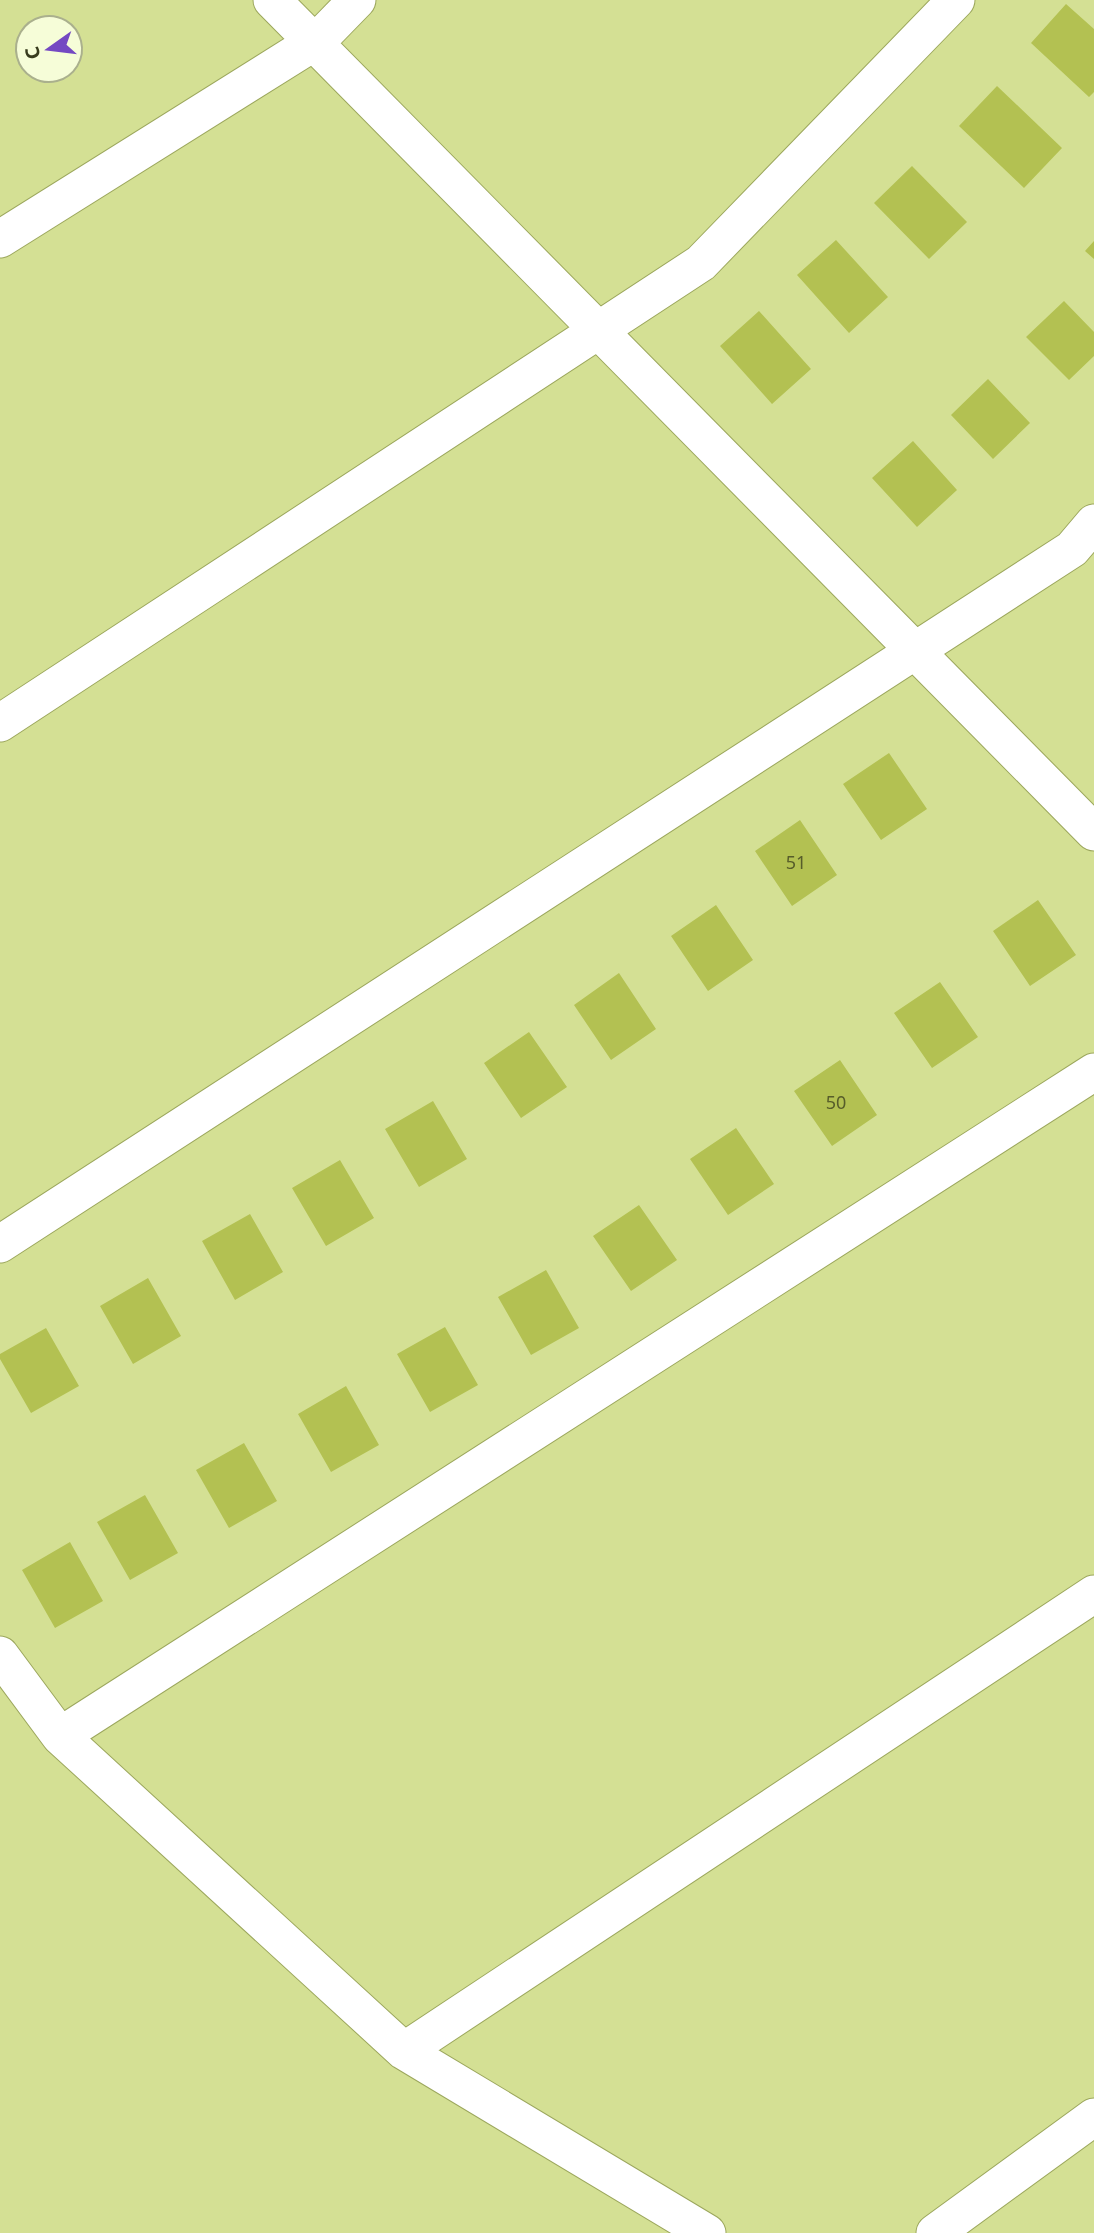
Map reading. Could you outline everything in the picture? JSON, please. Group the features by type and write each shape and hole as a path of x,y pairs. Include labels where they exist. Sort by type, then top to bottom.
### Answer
{"street":[{"path":"272,0 1094,832"},
{"path":"0,239 313,42 357,0"},
{"path":"0,723 701,263 956,0"},
{"path":"0,1244 1072,549 1094,523"},
{"path":"60,1736 1094,1072"},
{"path":"404,2051 1094,1594"},
{"path":"0,1655 60,1736 404,2051 707,2233"},
{"path":"935,2233 1094,2117"}],"building":[{"path":"1066,4 1094,29 1094,92 1089,97 1031,43"},
{"path":"997,86 1062,148 1024,188 959,126"},
{"path":"912,166 967,222 929,259 874,203"},
{"path":"836,240 888,297 849,333 797,275"},
{"path":"1094,241 1094,259 1085,251"},
{"path":"1064,301 1094,332 1094,356 1069,380 1026,337"},
{"path":"759,311 811,369 772,404 720,346"},
{"path":"988,379 1030,423 993,459 951,415"},
{"path":"913,441 957,490 917,527 872,478"},
{"path":"889,753 927,809 881,840 843,784"},
{"path":"800,820 837,875 792,906 755,851"},
{"path":"1038,900 1076,955 1030,986 993,931"},
{"path":"716,905 753,960 708,991 671,936"},
{"path":"619,973 656,1029 611,1060 574,1005"},
{"path":"940,982 978,1037 932,1068 894,1013"},
{"path":"529,1032 567,1087 521,1118 484,1063"},
{"path":"840,1060 877,1115 832,1146 794,1091"},
{"path":"433,1101 467,1159 419,1187 385,1129"},
{"path":"736,1128 774,1184 728,1215 690,1159"},
{"path":"340,1160 374,1218 326,1246 292,1188"},
{"path":"639,1205 677,1260 631,1291 593,1236"},
{"path":"250,1214 283,1272 235,1300 202,1241"},
{"path":"546,1270 579,1328 531,1355 498,1297"},
{"path":"148,1278 181,1336 133,1364 100,1306"},
{"path":"445,1327 478,1385 430,1412 397,1354"},
{"path":"46,1328 79,1386 31,1413 0,1359 0,1354"},
{"path":"346,1386 379,1445 331,1472 298,1414"},
{"path":"244,1443 277,1501 229,1528 196,1470"},
{"path":"145,1495 178,1553 130,1580 97,1522"},
{"path":"70,1542 103,1601 55,1628 22,1570"}]}
